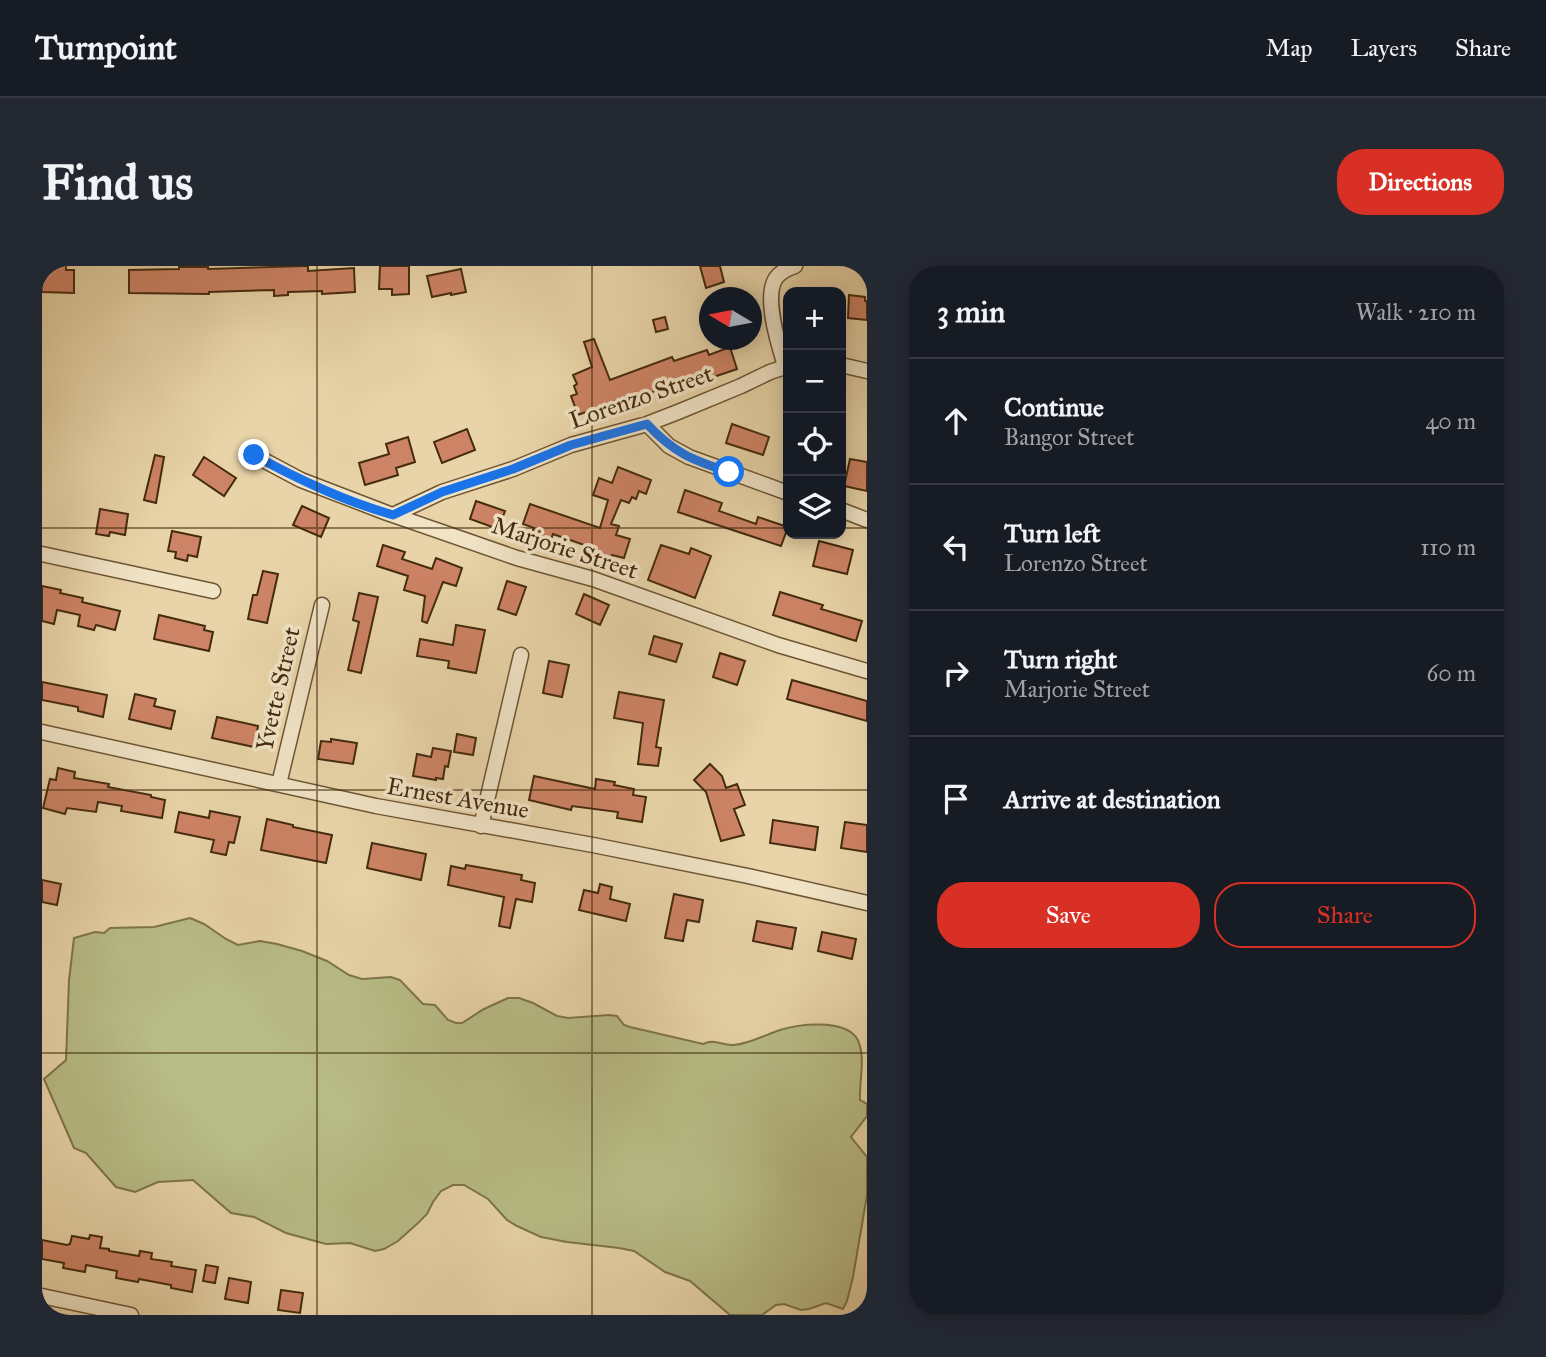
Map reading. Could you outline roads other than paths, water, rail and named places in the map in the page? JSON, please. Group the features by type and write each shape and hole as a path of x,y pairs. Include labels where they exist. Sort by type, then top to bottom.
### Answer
{"street":[{"path":"783,353 774,323 772,291 776,278 795,266"},
{"path":"846,366 867,370"},
{"name":"Lorenzo Street","path":"393,515 442,492 513,469 571,445 647,424 783,368"},
{"path":"647,424 669,446 689,457 783,491"},
{"name":"Marjorie Street","path":"254,455 320,489 393,515 517,558 593,579 769,642 867,671"},
{"path":"846,512 867,520"},
{"path":"42,554 212,591"},
{"name":"Yvette Street","path":"279,784 321,606"},
{"path":"481,826 521,655"},
{"name":"Ernest Avenue","path":"42,732 376,806 715,869 867,903"},
{"path":"42,1296 131,1315"}]}
